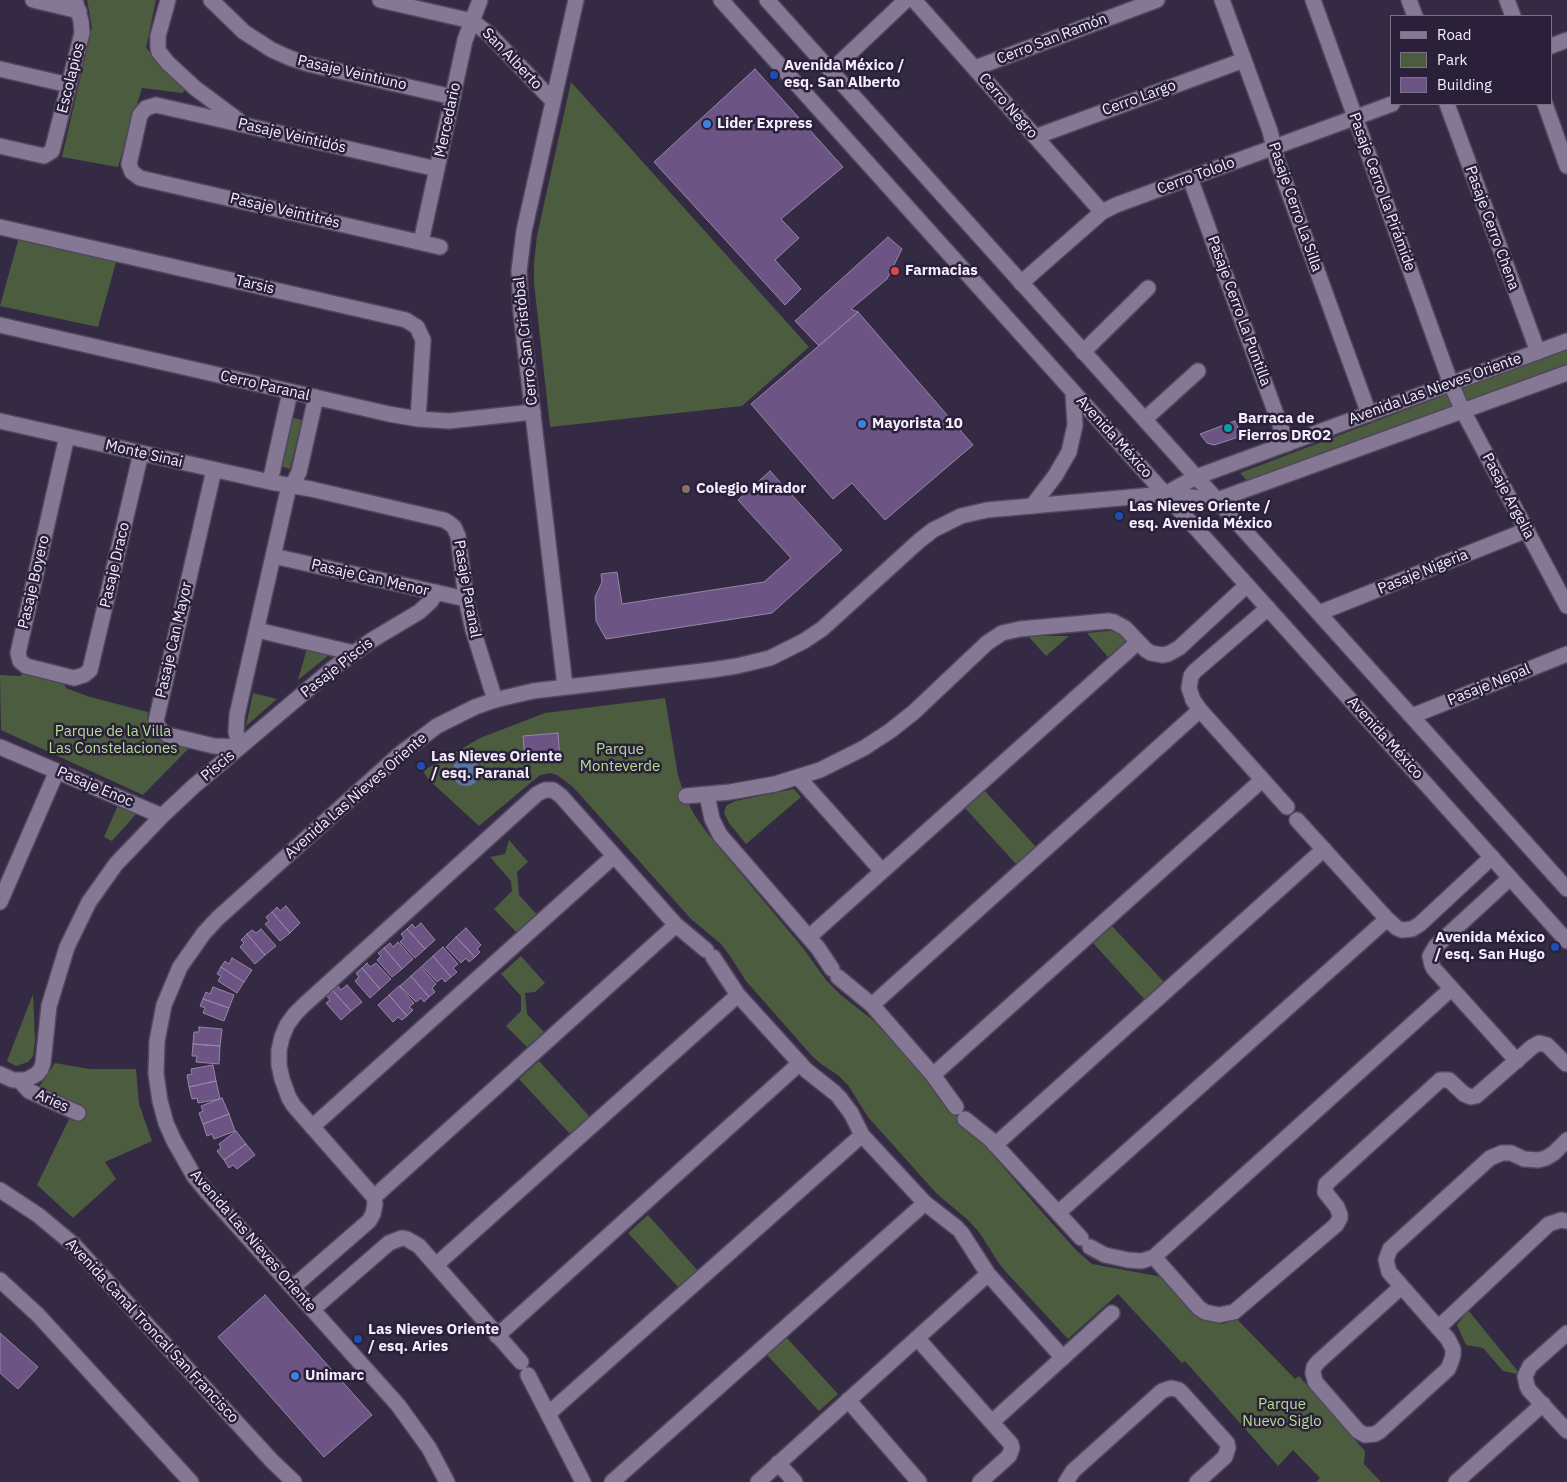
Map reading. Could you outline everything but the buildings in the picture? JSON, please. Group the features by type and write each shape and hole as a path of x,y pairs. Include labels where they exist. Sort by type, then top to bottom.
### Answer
{"street":[{"path":"33,0 77,6"},
{"path":"168,0 158,36 160,52 168,63 195,88 225,112 248,126"},
{"name":"Pasaje Veintiuno","path":"211,0 244,32 272,50 290,58 308,64 453,97"},
{"name":"San Alberto","path":"380,0 472,21 489,34 553,101"},
{"name":"Mercedario","path":"421,242 465,40 480,0"},
{"name":"Cerro San Cristóbal","path":"565,686 521,313 519,271 524,231 576,0"},
{"name":"Avenida México","path":"721,0 1567,941"},
{"path":"767,0 1567,889"},
{"path":"831,70 906,0"},
{"name":"Cerro Negro","path":"914,0 1102,212"},
{"name":"Cerro San Ramón","path":"975,68 1157,0"},
{"name":"Pasaje Cerro La Silla","path":"1222,0 1270,131 1277,160 1369,414"},
{"name":"Pasaje Cerro La Pirámide","path":"1313,0 1451,384"},
{"path":"1410,0 1415,15"},
{"path":"1507,0 1513,15"},
{"name":"Escolapios","path":"0,146 44,156 49,154 54,146 82,33 82,21 77,6"},
{"path":"1552,46 1567,40"},
{"name":"Cerro Largo","path":"1035,137 1244,60"},
{"path":"0,69 69,85"},
{"path":"193,113 196,101 195,88"},
{"name":"Pasaje Veintidós","path":"132,172 129,160 138,120 146,108 156,105 437,169"},
{"name":"Cerro Tololo","path":"1021,283 1102,212 1116,205 1390,105"},
{"name":"Pasaje Cerro Chena","path":"1447,105 1538,352"},
{"path":"1545,105 1567,166"},
{"name":"Pasaje Veintitrés","path":"132,172 140,178 440,246"},
{"name":"Pasaje Cerro La Puntilla","path":"1190,178 1287,444"},
{"name":"Tarsis","path":"0,227 406,320 417,327 423,340 418,419"},
{"path":"1083,352 1148,288"},
{"name":"Cerro Paranal","path":"0,325 316,398 418,419 466,420 533,412"},
{"name":"Avenida Las Nieves Oriente","path":"1165,494 1196,477 1567,341"},
{"path":"1145,419 1198,371"},
{"name":"Avenida Las Nieves Oriente","path":"447,1482 429,1448 398,1405 194,1176 166,1123 156,1074 157,1042 164,1005 180,967 204,933 218,918 420,738 455,716 494,700 565,686 710,670 770,658 804,641 822,629 934,530 949,521 974,512 1165,494 1218,500 1567,373"},
{"name":"Pasaje Argelia","path":"1451,384 1463,411 1526,530 1563,589 1567,606"},
{"path":"270,482 290,392"},
{"path":"1032,506 1063,464 1068,452 1075,425 1073,392"},
{"name":"Piscis","path":"20,1081 37,1074 43,1063 53,991 67,947 89,902 116,864 162,816 240,747 236,725 289,486 294,482 299,472 316,398"},
{"name":"Monte Sinai","path":"0,421 289,486"},
{"name":"Pasaje Boyero","path":"66,436 18,654 20,661 26,666 74,678 84,676"},
{"name":"Pasaje Draco","path":"84,676 90,670 141,453"},
{"name":"Pasaje Can Mayor","path":"214,470 156,721 161,732 168,735 214,746 240,747"},
{"name":"Pasaje Paranal","path":"289,486 311,489 438,519 454,527 458,536 466,599 475,640 494,700"},
{"name":"Pasaje Nigeria","path":"1319,613 1526,530"},
{"name":"Pasaje Can Menor","path":"273,556 466,599"},
{"path":"686,796 753,788 798,777 864,748 914,712 987,643 1002,633 1020,629 1108,621 1124,628 1146,650 1156,655 1168,654 1174,652 1247,585"},
{"name":"Pasaje Piscis","path":"240,747 332,669 390,628 419,612 436,592"},
{"path":"1268,608 1195,671 1189,688 1190,694 1200,710 1287,807"},
{"path":"257,630 354,653"},
{"path":"809,937 1138,642"},
{"name":"Pasaje Nepal","path":"1412,716 1567,654"},
{"path":"872,1005 1200,710"},
{"name":"Pasaje Enoc","path":"0,747 162,816"},
{"path":"0,902 57,771"},
{"path":"798,777 882,871"},
{"path":"933,1075 1262,780"},
{"path":"293,1287 369,1220 374,1208 374,1197 289,1098 279,1064 279,1050 287,1025 304,1005 537,794 544,790 549,790 557,793 676,925 710,954 738,995 806,1070 837,1095 862,1134 925,1203 959,1230 988,1274 1063,1358"},
{"path":"707,795 712,819 720,835 809,937 835,973 872,1005 933,1075 961,1113 985,1134 1085,1242 1105,1255 1142,1261 1154,1257 1451,989"},
{"path":"1297,820 1387,919 1402,930 1416,927 1492,857"},
{"path":"995,1145 1324,849"},
{"path":"312,1127 614,856"},
{"path":"1510,878 1432,950 1430,956 1432,965 1451,989 1517,1061"},
{"path":"1058,1213 1387,919"},
{"path":"374,1197 676,925"},
{"path":"436,1265 738,995"},
{"path":"1154,1257 1205,1312 1219,1316 1234,1312 1336,1225 1340,1215 1337,1207 1325,1192 1326,1184 1440,1080 1449,1080 1464,1094 1471,1097 1476,1096 1536,1045 1543,1044 1547,1045 1566,1064"},
{"path":"498,1336 800,1063"},
{"name":"Aries","path":"0,1074 20,1081 25,1088 34,1094 78,1113"},
{"path":"548,1414 862,1134"},
{"path":"1401,1287 1314,1367 1313,1377 1317,1384 1358,1431 1365,1435 1375,1434 1448,1368 1452,1362 1452,1349 1448,1339 1389,1272 1386,1260 1390,1249 1490,1158 1502,1153 1511,1153 1524,1159 1538,1160 1554,1153 1567,1140"},
{"name":"Avenida Canal Troncal San Francisco","path":"0,1190 38,1215 74,1245 272,1461 294,1482"},
{"path":"612,1482 925,1203"},
{"path":"1438,1328 1549,1224 1561,1220 1567,1221"},
{"path":"313,1309 389,1242 402,1238 414,1242 498,1336 524,1369 583,1482"},
{"path":"758,1482 988,1274"},
{"path":"0,1280 38,1315 191,1482"},
{"path":"992,1422 1112,1313"},
{"path":"1567,1332 1530,1366 1525,1376 1526,1386 1567,1431"},
{"path":"917,1338 1011,1444 1009,1456 980,1482"},
{"path":"1066,1482 1073,1471 1162,1391 1171,1388 1179,1390 1227,1443 1228,1448 1225,1457 1197,1482"},
{"path":"848,1400 919,1482"},
{"path":"1456,1482 1543,1404"},
{"path":"778,1463 795,1482"}],"green space":[{"path":"87,0 156,0 146,48 187,89 182,93 142,88 118,167 62,157 92,27"},
{"path":"571,82 809,347 742,406 550,427 534,283 534,262 537,236"},
{"path":"19,237 117,259 98,327 0,306"},
{"path":"1567,349 1567,364 1464,402 1458,389"},
{"path":"1450,393 1454,405 1248,482 1240,473"},
{"path":"291,417 302,420 290,469 280,466"},
{"path":"1118,630 1127,640 1108,657 1087,633"},
{"path":"1028,636 1069,636 1046,656"},
{"path":"308,645 334,651 298,680"},
{"name":"Parque de la Villa Las Constelaciones","path":"24,672 63,682 66,688 90,697 148,712 147,722 150,729 159,736 193,744 143,795 1,730 0,675 20,676"},
{"path":"253,693 277,699 246,726"},
{"name":"Parque Monteverde","path":"665,698 678,775 685,797 695,816 803,948 826,980 841,995 874,1021 933,1085 1076,1250 1092,1264 1163,1277 1201,1318 1224,1324 1234,1316 1295,1379 1299,1376 1365,1451 1364,1464 1381,1482 1316,1482 1320,1478 1293,1450 1278,1466 1185,1361 1182,1363 1118,1294 1068,1339 1006,1272 979,1232 968,1220 937,1194 868,1117 848,1085 812,1056 746,981 721,944 691,919 573,787 557,775 550,773 540,775 479,826 429,780 423,771 480,738 545,713"},
{"path":"794,789 801,797 746,844 729,823 724,813 726,806 735,801"},
{"path":"985,791 1036,847 1017,865 965,808"},
{"path":"119,803 138,812 112,841 104,837"},
{"path":"509,840 528,862 517,872 519,895 540,918 520,936 494,909 512,891 511,881 490,857 505,854"},
{"path":"1112,926 1164,982 1145,1000 1093,943"},
{"path":"521,956 545,983 535,992 525,993 527,1014 544,1032 527,1047 506,1026 521,1011 521,996 501,974"},
{"path":"33,994 35,1041 33,1056 28,1062 16,1066 7,1061"},
{"path":"539,1061 590,1117 571,1135 519,1079"},
{"path":"55,1063 89,1069 136,1069 139,1104 152,1141 105,1162 116,1179 73,1218 37,1185 71,1115 33,1096"},
{"path":"648,1215 699,1272 680,1289 628,1233"},
{"path":"1468,1310 1521,1375 1503,1371 1483,1348 1466,1345 1457,1325"},
{"path":"786,1337 838,1394 819,1411 767,1355"}],"water":[{"path":"466,758 476,762 480,772 476,782 466,786 456,782 452,772 456,762"}],"place":[{"name":"Avenida México / esq. San Alberto","path":"774,75"},
{"name":"Lider Express","path":"707,124"},
{"name":"Farmacias","path":"895,271"},
{"name":"Mayorista 10","path":"862,424"},
{"name":"Barraca de Fierros DRO2","path":"1228,428"},
{"name":"Colegio Mirador","path":"686,489"},
{"name":"Las Nieves Oriente / esq. Avenida México","path":"1119,516"},
{"name":"Las Nieves Oriente / esq. Paranal","path":"421,766"},
{"name":"Avenida México / esq. San Hugo","path":"1555,947"},
{"name":"Las Nieves Oriente / esq. Aries","path":"358,1339"},
{"name":"Unimarc","path":"295,1376"}],"park label":[{"name":"Parque Nuevo Siglo","path":"1282,1414"}]}
